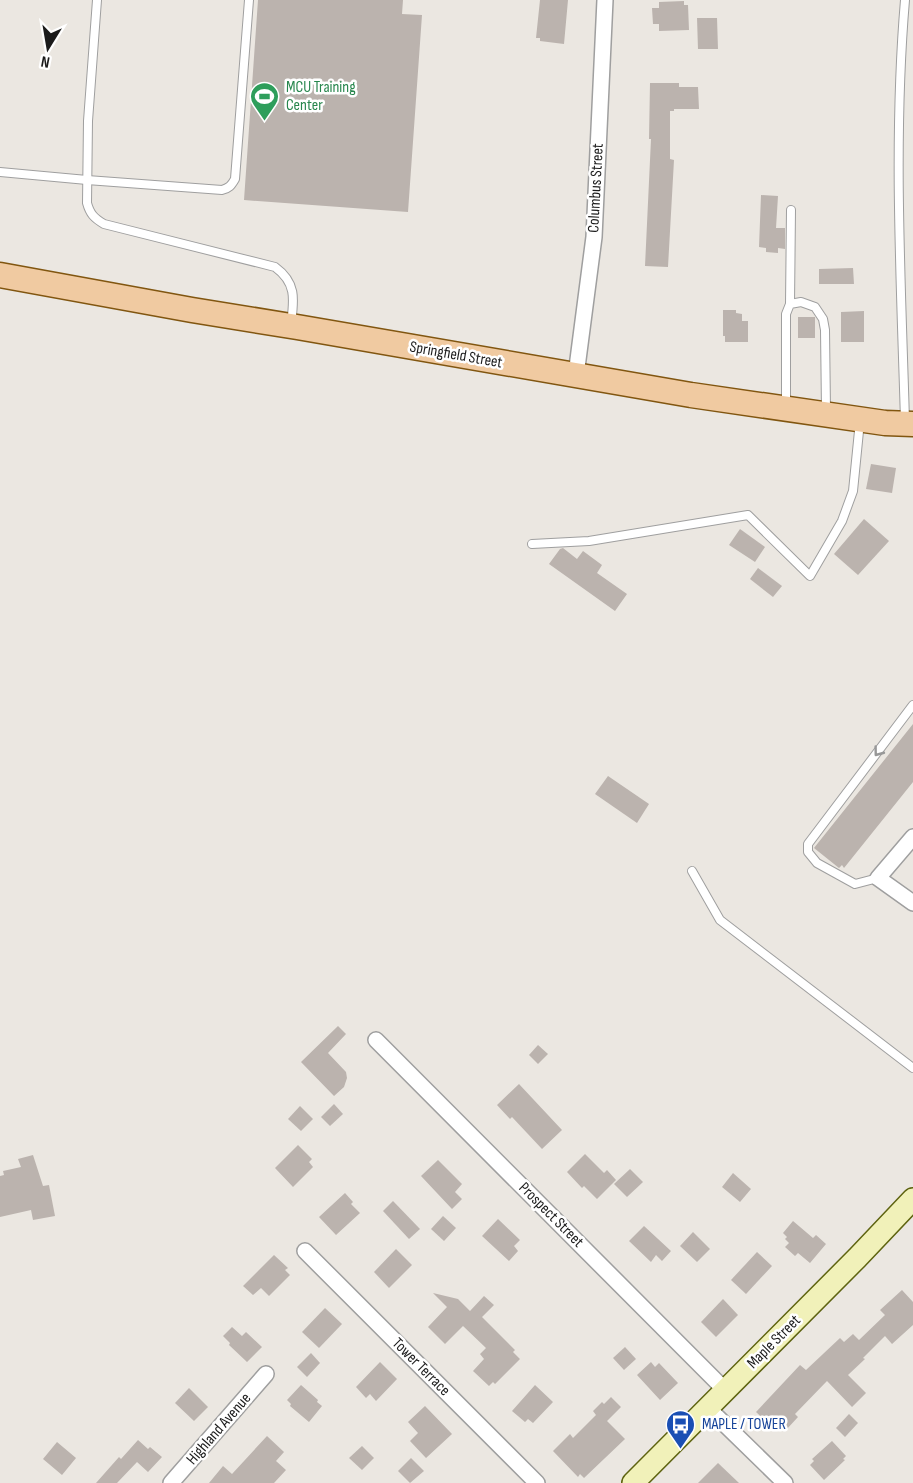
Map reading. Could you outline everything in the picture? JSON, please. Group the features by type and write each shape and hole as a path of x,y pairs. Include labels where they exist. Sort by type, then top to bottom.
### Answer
{"main road":[{"name":"Springfield Street","path":"0,275 691,395 909,424"},
{"name":"Maple Street","path":"633,1483 913,1199"}],"street":[{"name":"Columbus Street","path":"576,375 594,237 605,0"},
{"path":"913,837 878,878 913,903"},
{"name":"Prospect Street","path":"376,1040 725,1390"},
{"name":"Tower Terrace","path":"305,1251 537,1483"},
{"name":"Highland Avenue","path":"171,1483 266,1374"},
{"path":"708,1408 785,1483"}],"lane":[{"path":"98,0 88,121 87,203 89,211 94,218 104,224 275,267 284,273 294,297 291,326"},
{"path":"0,172 228,189 235,179 249,0"},
{"path":"905,0 900,55 898,204 909,424"},
{"path":"786,409 786,314 790,304 790,210"},
{"path":"790,304 801,302 815,307 823,319 826,414"},
{"path":"532,544 589,541 748,516 810,576 842,521 853,491 860,419"},
{"path":"878,878 855,884 817,863 808,852 808,844 913,705"},
{"path":"692,871 720,920 913,1068"}],"building":[{"path":"258,0 403,0 402,14 422,15 408,212 244,200"},
{"path":"540,0 568,0 564,44 540,41 540,38 536,38"},
{"path":"684,1 684,5 688,5 689,30 659,31 659,24 653,24 652,8 659,8 659,2"},
{"path":"697,18 717,18 718,49 698,49"},
{"path":"650,83 679,83 679,87 698,87 699,109 670,111 670,159 674,160 668,267 645,266 651,139 649,139"},
{"path":"761,195 778,196 776,228 785,228 785,249 778,248 778,253 766,252 766,248 759,247"},
{"path":"853,268 854,284 819,284 819,269"},
{"path":"723,310 736,310 736,313 742,314 742,321 748,321 748,342 725,342"},
{"path":"864,311 864,342 841,342 841,312"},
{"path":"798,317 815,317 815,338 798,338"},
{"path":"871,464 896,468 892,493 866,489"},
{"path":"864,519 889,541 858,575 834,554"},
{"path":"740,529 765,547 755,562 729,545"},
{"path":"563,548 577,559 583,551 602,565 597,573 627,594 615,611 549,564"},
{"path":"758,568 782,586 773,597 750,579"},
{"path":"913,724 913,782 844,868 842,865 839,868 814,848"},
{"path":"608,776 649,804 637,823 595,794"},
{"path":"338,1026 346,1034 328,1053 346,1072 347,1078 344,1087 334,1096 301,1062"},
{"path":"538,1045 548,1054 538,1064 529,1055"},
{"path":"519,1084 562,1130 542,1149 512,1117 510,1119 497,1105"},
{"path":"334,1104 343,1114 330,1126 321,1117"},
{"path":"300,1106 313,1119 301,1131 288,1119"},
{"path":"298,1145 312,1159 309,1162 313,1167 293,1187 275,1168"},
{"path":"585,1154 604,1173 607,1170 616,1180 597,1199 584,1186 582,1188 567,1172"},
{"path":"33,1155 43,1186 49,1185 55,1216 33,1220 31,1210 0,1217 0,1176 4,1175 3,1171 21,1167 18,1159"},
{"path":"438,1160 462,1184 455,1192 462,1199 452,1209 421,1176"},
{"path":"630,1169 643,1182 627,1197 614,1184"},
{"path":"733,1173 751,1189 740,1202 722,1187"},
{"path":"345,1193 360,1213 336,1235 319,1217"},
{"path":"393,1201 420,1229 409,1239 383,1211"},
{"path":"443,1216 456,1228 444,1241 431,1229"},
{"path":"498,1219 520,1240 514,1246 518,1251 509,1261 482,1236"},
{"path":"793,1221 813,1238 816,1235 826,1244 810,1263 798,1253 795,1256 785,1247 789,1243 783,1233"},
{"path":"644,1226 671,1251 662,1261 656,1255 651,1262 629,1241"},
{"path":"693,1232 710,1249 697,1262 680,1246"},
{"path":"396,1249 412,1265 389,1288 374,1272"},
{"path":"757,1252 772,1266 746,1294 731,1280"},
{"path":"274,1255 288,1268 285,1270 290,1275 269,1296 261,1288 253,1295 243,1286"},
{"path":"902,1290 913,1302 913,1325 892,1344 885,1336 848,1375 866,1393 852,1407 827,1381 795,1414 798,1417 786,1430 778,1423 773,1428 756,1412 800,1365 806,1370 840,1338 844,1342 853,1334 859,1340 885,1315 880,1310"},
{"path":"433,1293 458,1299 470,1311 484,1296 494,1305 482,1317 515,1350 513,1352 520,1359 495,1384 493,1382 489,1386 473,1371 484,1359 480,1354 486,1348 463,1326 445,1344 428,1327 447,1307"},
{"path":"723,1299 738,1315 716,1337 701,1322"},
{"path":"325,1308 342,1324 319,1348 302,1332"},
{"path":"232,1327 242,1336 246,1332 262,1347 247,1362 223,1336"},
{"path":"625,1347 636,1359 624,1370 613,1358"},
{"path":"311,1353 320,1363 307,1377 297,1367"},
{"path":"380,1362 397,1379 376,1401 370,1394 366,1398 356,1387"},
{"path":"651,1362 655,1367 659,1363 678,1383 660,1400 637,1375"},
{"path":"301,1385 322,1406 309,1422 290,1406 287,1400"},
{"path":"535,1385 553,1402 533,1423 528,1419 525,1422 512,1411"},
{"path":"189,1388 208,1407 194,1421 175,1403"},
{"path":"611,1397 621,1407 607,1421 625,1439 584,1478 580,1474 578,1477 553,1451 570,1434 573,1438 596,1415 593,1411"},
{"path":"425,1406 452,1434 426,1458 410,1441 418,1433 408,1422"},
{"path":"849,1414 858,1423 845,1437 836,1428"},
{"path":"267,1436 284,1452 276,1461 286,1470 274,1483 209,1483 223,1466 232,1474"},
{"path":"138,1440 162,1457 148,1472 137,1462 117,1483 96,1483 119,1457 121,1459"},
{"path":"832,1441 846,1456 843,1459 845,1460 824,1480 810,1465 814,1461 812,1459"},
{"path":"57,1442 76,1458 62,1475 43,1459"},
{"path":"362,1446 374,1458 362,1470 349,1458"},
{"path":"411,1458 424,1471 410,1483 398,1471"},
{"path":"718,1463 739,1483 698,1483"}],"place":[{"name":"MCU Training Center","path":"265,122"},
{"name":"MAPLE / TOWER","path":"681,1450"}]}
